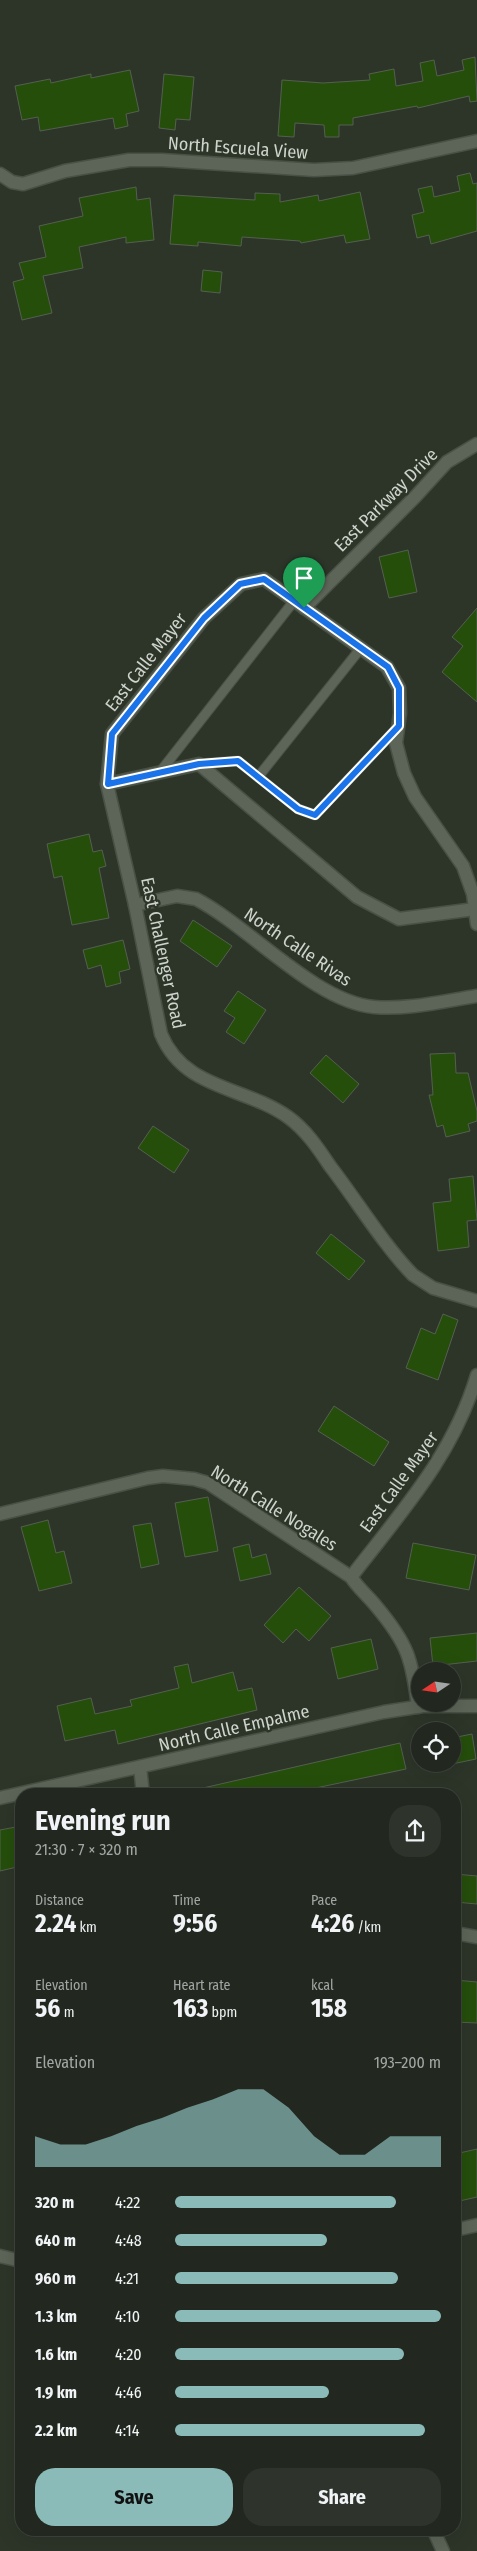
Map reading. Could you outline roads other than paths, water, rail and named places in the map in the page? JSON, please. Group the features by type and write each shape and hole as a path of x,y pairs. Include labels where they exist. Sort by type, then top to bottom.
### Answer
{"street":[{"name":"North Escuela View","path":"0,174 12,182 23,184 64,171 129,160 162,160 314,170 343,168 391,161 477,141"},
{"name":"East Parkway Drive","path":"299,604 415,497 447,462 477,444"},
{"name":"East Calle Mayer","path":"108,784 112,734 204,618 240,584 264,579 388,667 399,688 399,726 396,743 404,773 415,797 463,866 469,880 477,924"},
{"path":"108,784 199,764 358,897 399,919 475,909"},
{"name":"East Challenger Road","path":"108,784 161,1034 174,1057 194,1074 265,1104 290,1118 310,1138 414,1275 433,1288 477,1301"},
{"name":"North Calle Rivas","path":"135,905 177,896 196,899 332,994 352,1003 385,1008 477,996"},
{"name":"East Calle Mayer","path":"351,1577 436,1466 468,1407 477,1375"},
{"name":"North Calle Nogales","path":"0,1514 148,1478 163,1476 194,1479 208,1483 351,1577 404,1643 411,1662"},
{"name":"North Calle Empalme","path":"461,1706 477,1706"},
{"name":"North Calle Empalme","path":"45,1788 384,1712 411,1708"},
{"path":"140,1767 142,1788"},
{"name":"North Calle Empalme","path":"0,1798 15,1795"},
{"path":"461,1934 477,1937"},
{"path":"461,2229 477,2225"},
{"path":"0,2256 15,2260"},
{"path":"436,2536 443,2551"}],"lane":[{"path":"160,772 299,604"},
{"path":"258,777 361,648"},
{"path":"199,764 238,761 298,809 315,815 399,726"}]}
